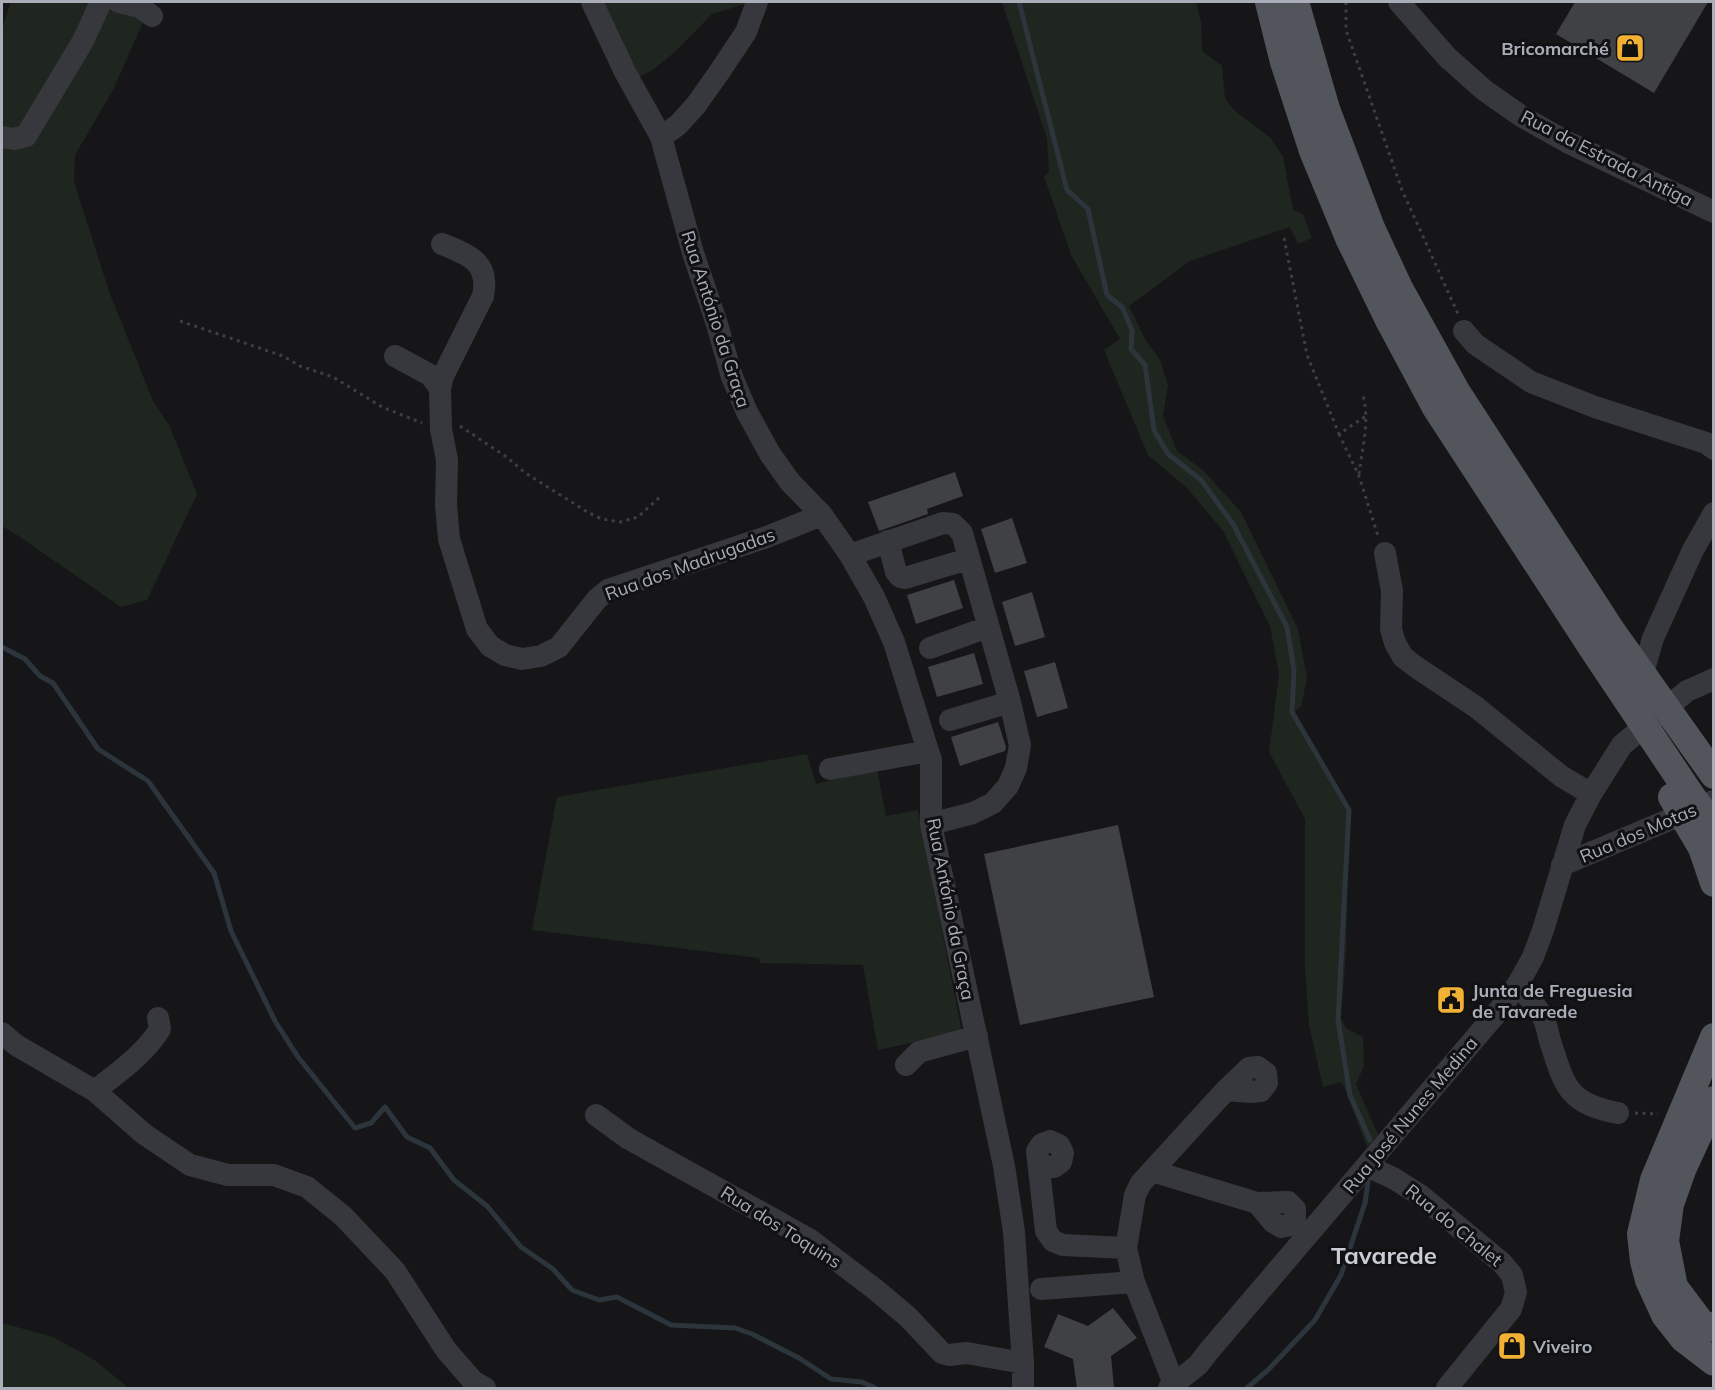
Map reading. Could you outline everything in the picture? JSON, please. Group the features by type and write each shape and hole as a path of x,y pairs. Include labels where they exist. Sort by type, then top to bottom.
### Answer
{"main road":[{"path":"1269,2 1284,62 1313,151 1349,238 1435,406 1602,639 1713,775"},
{"path":"1294,2 1326,109 1371,228 1399,288 1456,392 1602,639 1615,683 1637,739 1702,848 1713,883"},
{"path":"1615,683 1713,826"},
{"path":"1713,1037 1671,1165 1670,1204 1665,1241 1674,1287 1701,1323 1713,1328"},
{"path":"1713,1100 1671,1165 1653,1180 1641,1234 1648,1280 1665,1315 1684,1339 1713,1362"}],"street":[{"path":"2,137 14,140 26,136 83,41 101,2"},
{"path":"119,2 140,7 152,16"},
{"name":"Rua António da Graça","path":"592,2 625,72 661,137 693,253 732,377 747,412 770,454 790,482 822,515 850,555 874,597 894,642 931,760 931,824 1004,1166 1014,1232 1023,1389"},
{"path":"661,137 678,125 696,105 746,32 757,2"},
{"name":"Rua da Estrada Antiga","path":"1399,2 1447,57 1484,90 1521,116 1567,142 1713,212"},
{"name":"Rua dos Madrugadas","path":"442,244 461,251 475,261 483,271 486,282 483,296 443,376 440,388 441,421 447,460 446,505 449,539 477,629 490,646 505,655 522,659 541,656 559,647 597,598 608,590 764,538 822,515"},
{"path":"1464,331 1475,344 1531,382 1595,407 1706,443 1713,449"},
{"path":"395,356 430,375 440,388"},
{"path":"1622,745 1653,638 1693,550 1713,513"},
{"path":"850,555 943,523 953,524 962,533 1020,745 1016,768 1008,786 993,803 973,813 931,824"},
{"path":"888,541 896,572 900,577 905,578 968,559"},
{"path":"1385,553 1392,591 1391,629 1395,644 1403,657 1476,707 1561,776 1591,794"},
{"path":"930,648 988,627"},
{"name":"Rua José Nunes Medina","path":"1172,1386 1198,1365 1500,1009 1518,984 1533,957 1543,930 1575,825 1591,794 1622,745 1687,691 1713,680"},
{"path":"950,720 1010,702"},
{"path":"830,769 928,751"},
{"name":"Rua dos Motas","path":"1562,865 1713,801"},
{"path":"1518,984 1543,1018 1568,1090 1581,1102 1598,1109 1618,1113"},
{"path":"95,1091 139,1055 152,1041 160,1029 158,1018"},
{"path":"2,1033 16,1045 95,1091 144,1134 190,1165 228,1175 274,1175 307,1187 343,1216 395,1271 446,1350 473,1381 485,1389"},
{"path":"906,1065 919,1052 977,1036"},
{"path":"1172,1386 1134,1282 1126,1248 1135,1195 1141,1183 1226,1090"},
{"name":"Rua dos Toquins","path":"596,1115 629,1139 809,1239 908,1317 942,1353 949,1355 967,1353 1023,1363"},
{"path":"1038,1160 1046,1231 1053,1241 1063,1245 1126,1248"},
{"name":"Rua do Chalet","path":"1367,1166 1393,1178 1420,1195 1502,1263 1512,1275 1516,1292 1511,1309 1447,1389"},
{"path":"1152,1171 1257,1203"},
{"path":"1041,1289 1134,1282"}],"path":[{"path":"1346,2 1346,30 1402,190 1455,305 1464,331"},
{"path":"1284,238 1307,355 1359,476 1371,519 1385,553"},
{"path":"180,321 283,356 300,366 333,378 382,407 441,421 508,458 524,472 602,519 620,522 638,517 662,495"},
{"path":"1359,476 1366,416 1363,396"},
{"path":"1339,434 1366,416"}],"shaded area":[{"path":"11,2 152,2 113,90 75,155 74,182 110,294 153,401 169,425 197,494 147,600 121,607 2,526 2,28"},
{"path":"601,2 749,3 712,14 676,51 654,69 639,77"},
{"path":"1002,2 1196,2 1201,21 1202,51 1222,66 1225,99 1236,112 1271,138 1283,157 1293,210 1303,214 1312,238 1298,244 1290,227 1190,261 1129,306 1145,339 1160,360 1168,385 1163,416 1177,451 1204,471 1241,512 1298,629 1307,678 1301,707 1293,712 1349,810 1346,951 1341,1018 1346,1028 1363,1037 1364,1066 1356,1084 1378,1135 1367,1147 1342,1082 1323,1087 1309,1025 1305,969 1305,819 1269,752 1279,674 1270,626 1223,531 1187,488 1148,455 1104,350 1120,339 1071,255 1044,176 1049,173 1047,139"},
{"path":"807,754 816,784 877,769 886,816 918,810 962,1032 878,1050 863,965 760,963 759,958 532,930 557,797"},
{"path":"2,1323 53,1337 93,1359 129,1388 2,1388"}],"building":[{"name":"Bricomarché","path":"1575,2 1708,2 1654,93 1556,34"},
{"path":"955,472 963,496 927,509 928,514 879,531 868,502"},
{"path":"1012,518 1027,563 995,573 981,529"},
{"path":"954,580 963,608 916,624 907,595"},
{"path":"1032,592 1045,637 1015,646 1002,602"},
{"path":"974,653 983,684 937,697 928,667"},
{"path":"1055,662 1068,708 1037,717 1024,671"},
{"path":"998,722 1006,747 1005,751 960,766 951,737"},
{"path":"1118,825 1154,997 1020,1025 984,854"},
{"path":"1113,1308 1137,1338 1111,1356 1114,1387 1077,1389 1073,1359 1044,1347 1058,1314 1088,1326"}],"waterway":[{"path":"1019,2 1067,190 1088,209 1107,295 1122,307 1132,330 1131,349 1145,365 1154,430 1168,454 1201,480 1233,524 1287,627 1294,670 1292,712 1349,810 1338,1020 1350,1095 1370,1140"},
{"path":"2,647 25,659 40,676 53,683 98,749 148,781 214,873 231,931 275,1021 298,1057 355,1128 371,1123 385,1107 407,1137 430,1148 454,1180 487,1206 521,1247 553,1269 572,1290 599,1300 617,1297 671,1325 735,1328 799,1358 831,1379 862,1382 875,1388"},
{"path":"1247,1388 1268,1370 1315,1320 1341,1275 1365,1203 1368,1182"}],"place":[{"name":"Bricomarché","path":"1630,48"},
{"name":"Junta de Freguesia de Tavarede","path":"1451,1000"},
{"name":"Viveiro","path":"1512,1346"}],"district":[{"name":"Tavarede","path":"1384,1255"}]}
